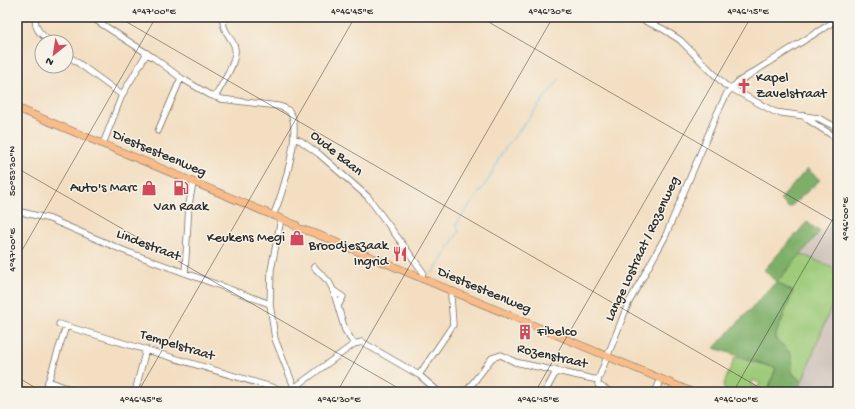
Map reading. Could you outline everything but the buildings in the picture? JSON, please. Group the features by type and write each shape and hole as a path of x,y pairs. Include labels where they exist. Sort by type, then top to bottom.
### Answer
{"main road":[{"name":"Diestsesteenweg","path":"17,108 292,224 298,228 422,278 692,392"}],"street":[{"path":"36,17 37,29 40,34"},
{"name":"Oude Baan","path":"91,17 147,53 181,78 215,97 282,107 292,116 294,138 301,141 319,154 368,197 423,272 422,278"},
{"path":"215,97 230,69 235,53 234,46 223,29 223,17"},
{"path":"636,17 663,29 680,40 723,83 731,88 775,112 823,120 838,128"},
{"path":"731,88 838,19"},
{"path":"103,144 122,95 147,53"},
{"path":"74,60 122,95"},
{"path":"158,131 181,78"},
{"name":"Lange Lostraat / Rozenweg","path":"607,356 632,295 665,237 716,116 731,88"},
{"path":"805,116 807,119 838,139"},
{"path":"273,216 294,138"},
{"path":"185,273 189,204 193,183"},
{"name":"Lindestraat","path":"17,211 50,219 125,251 270,304"},
{"path":"281,220 271,270 270,304 275,339 295,390 354,344 362,342 419,375 439,392"},
{"path":"314,267 329,282 333,290 345,330 354,344"},
{"path":"419,375 453,325 452,291"},
{"name":"Tempelstraat","path":"59,324 288,392"},
{"path":"45,392 66,326"},
{"path":"135,392 146,349"},
{"name":"Rozenstraat","path":"466,392 492,358 501,355 515,362 598,380"},
{"name":"Rozenstraat","path":"607,356 598,380 598,385 611,392"},
{"path":"545,392 557,370"},
{"path":"655,392 661,379"},
{"path":"48,381 75,389 78,392"}],"shaded area":[{"path":"836,218 838,220 838,270 801,254"},
{"path":"838,289 838,392 798,392 827,314"}],"green space":[{"path":"807,169 820,180 789,208 780,200"},
{"path":"807,222 820,232 777,282 793,292 776,334 776,340 790,354 792,373 802,382 798,392 768,392 776,368 714,348 776,282 764,270"},
{"path":"801,254 838,270 838,289 802,382 792,373 792,361 788,350 776,340 776,334 793,292 777,282"},
{"path":"735,357 776,368 767,392 757,392 760,383 753,380 751,385 757,387 755,392 726,392 723,386"}],"waterway":[{"path":"459,232 456,224 489,179 501,154 560,78"},
{"path":"432,274 459,231"}],"place":[{"name":"Kapel Zavelstraat","path":"744,86"},
{"name":"Auto's Marc","path":"149,188"},
{"name":"Van Raak","path":"181,188"},
{"name":"Keukens Megi","path":"297,238"},
{"name":"Broodjeszaak Ingrid","path":"400,254"},
{"name":"Fibelco","path":"525,332"}]}
